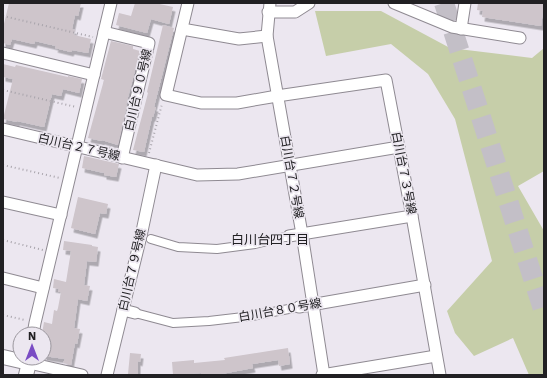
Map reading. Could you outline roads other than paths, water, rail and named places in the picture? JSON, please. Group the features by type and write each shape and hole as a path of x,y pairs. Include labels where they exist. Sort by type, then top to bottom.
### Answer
{"street":[{"path":"34,326 94,75 101,35 110,3"},
{"path":"188,3 166,95 201,103 237,103 277,96"},
{"path":"269,8 295,12 309,3"},
{"path":"394,3 452,27 520,38"},
{"path":"461,29 465,3"},
{"name":"白川台７２号線","path":"269,8 267,36 302,234 323,375"},
{"path":"182,29 239,39 267,36"},
{"name":"白川台９０号線","path":"101,35 149,43 122,158"},
{"path":"3,53 94,75"},
{"name":"白川台７３号線","path":"277,96 386,80 425,285 440,375"},
{"name":"白川台２７号線","path":"3,129 197,175 238,174 399,147"},
{"name":"白川台７９号線","path":"107,375 124,310 146,238 156,166"},
{"path":"3,202 61,216"},
{"path":"146,238 178,247 217,249 255,244 289,236 412,216"},
{"path":"3,278 43,288"},
{"name":"白川台８０号線","path":"135,313 173,322 201,322 252,316 425,285"},
{"path":"124,310 135,313"},
{"path":"323,375 436,356"},
{"path":"33,366 82,375"}],"tunnel":[{"path":"444,3 544,312"}],"district":[{"name":"白川台四丁目","path":"270,239"}]}
